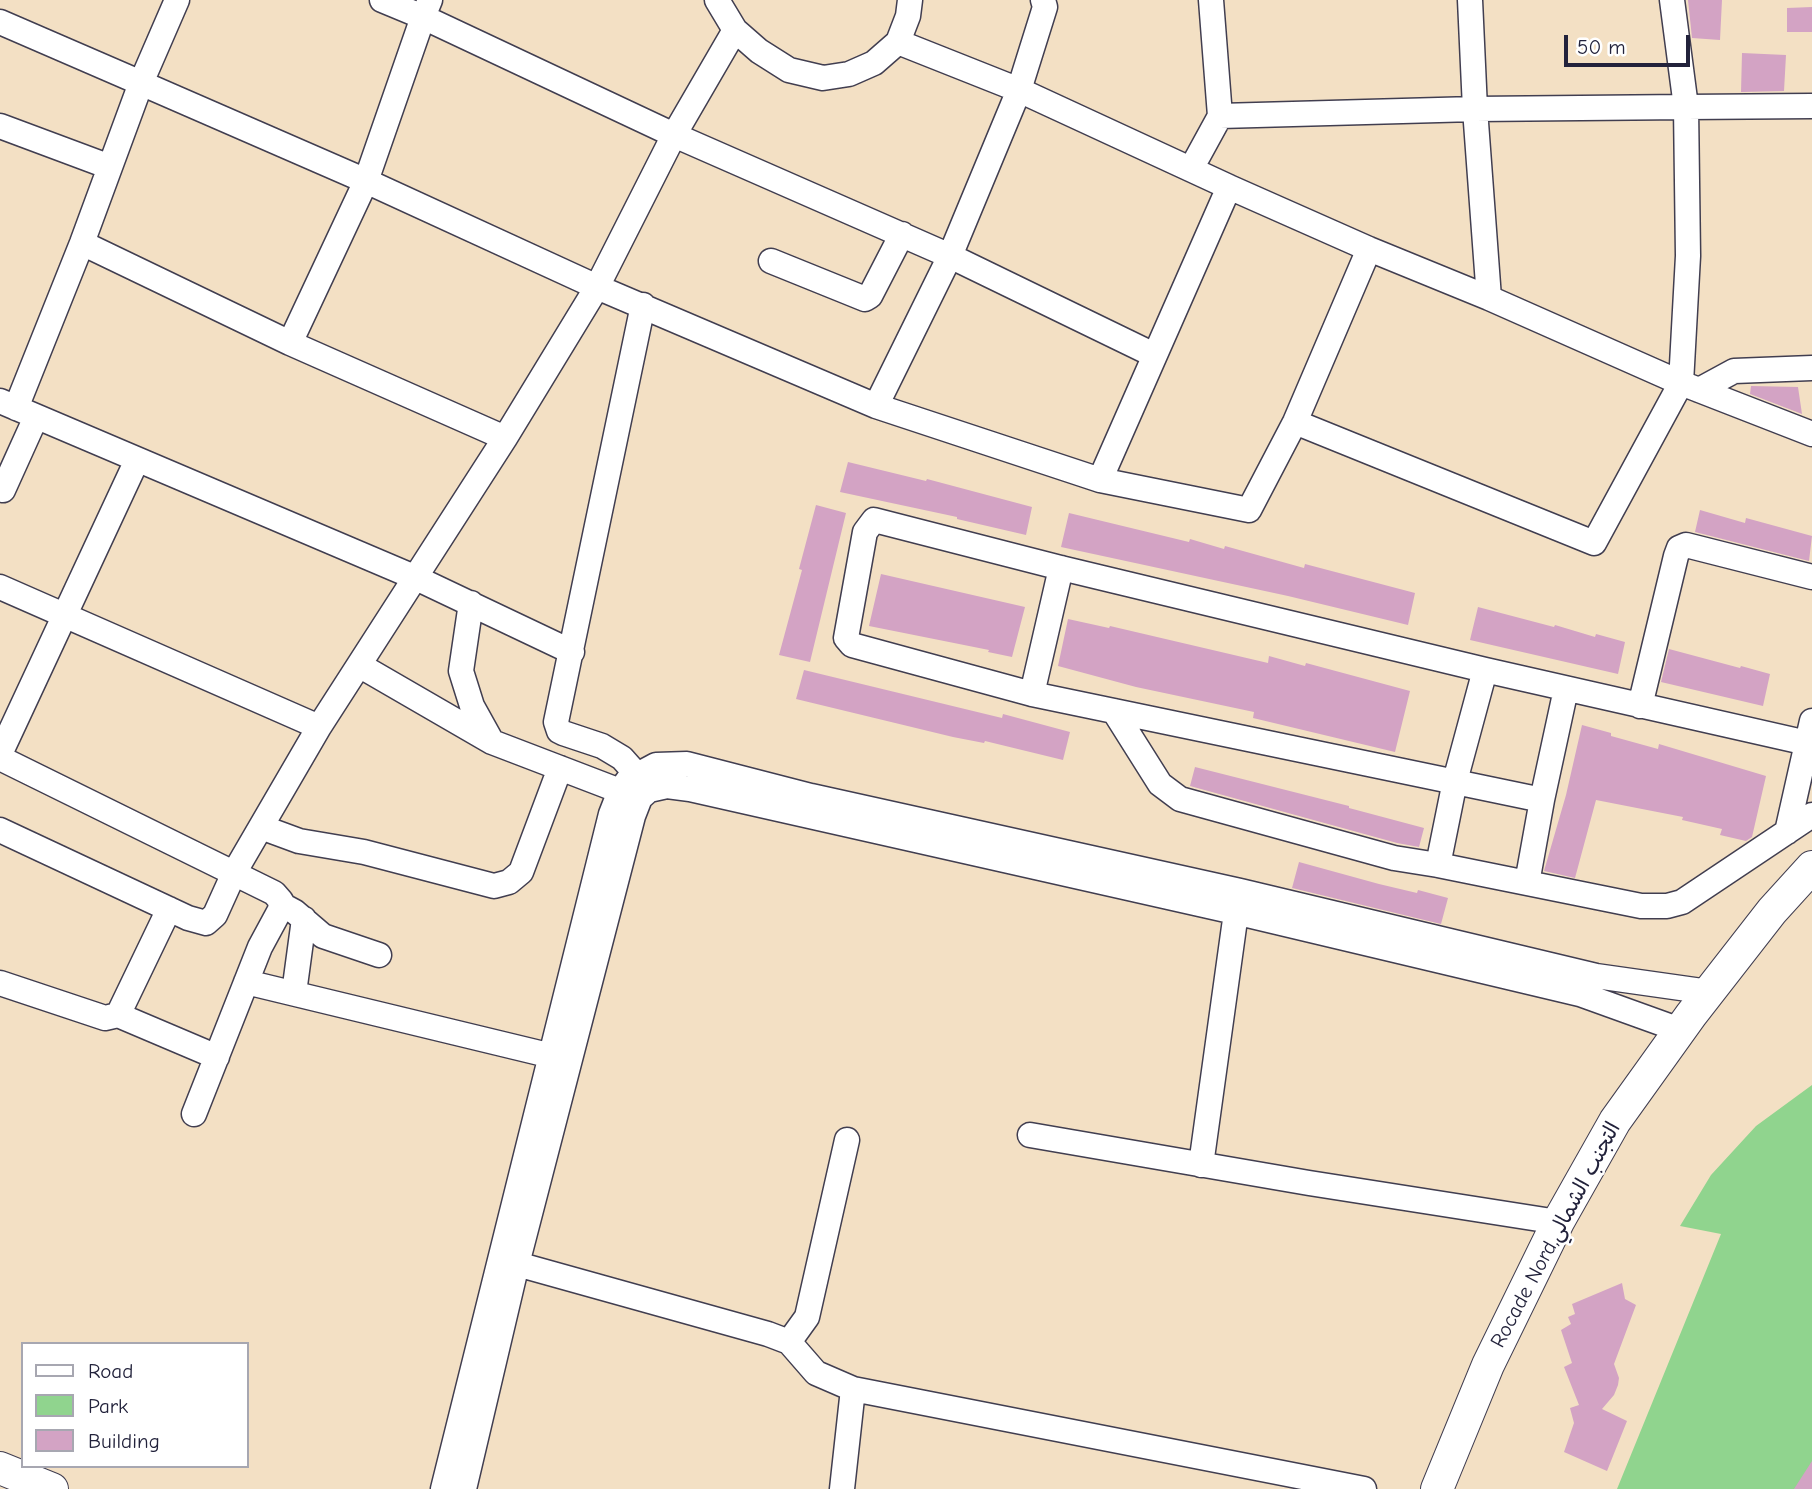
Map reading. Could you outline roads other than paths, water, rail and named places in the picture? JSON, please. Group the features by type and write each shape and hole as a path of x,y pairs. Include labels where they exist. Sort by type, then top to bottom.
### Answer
{"main road":[{"name":"Rocade Nord,التجنب الشمالي","path":"1437,1489 1488,1365 1558,1222 1615,1121 1709,992 1772,911 1812,867"},
{"path":"13,1479 52,1489"}],"street":[{"path":"3,490 18,408 141,83 177,0"},
{"path":"382,0 427,8 674,135 902,234 1154,355"},
{"path":"717,0 735,30 759,51 789,70 823,78 849,74 874,63 898,42 908,16 910,0"},
{"path":"876,406 950,256 1019,90 1045,7 1043,0"},
{"path":"1191,169 1220,116 1211,0"},
{"path":"1470,0 1489,298"},
{"path":"1295,422 1594,543 1690,386 1686,107 1672,0"},
{"path":"290,343 366,181 427,8"},
{"path":"0,22 366,181 597,287 876,406 1100,480 1248,510 1295,422 1369,249"},
{"path":"0,830 169,909 202,922 211,920 234,873 319,727 505,438 597,287 674,135 735,30"},
{"path":"898,42 1019,90 1369,249 1690,386 1812,434"},
{"path":"1220,116 1475,109 1812,106"},
{"path":"0,126 110,167"},
{"path":"1100,480 1229,187"},
{"path":"771,261 864,299 870,296 902,234"},
{"path":"82,243 290,343 505,438"},
{"path":"643,305 558,712 558,727 563,733 602,746 622,758 643,782"},
{"path":"1690,386 1734,371 1812,368"},
{"path":"18,408 414,577 572,652"},
{"path":"137,460 65,616 7,718 0,756 274,893 282,905 323,936 379,955"},
{"path":"1542,800 1032,694 848,642 846,638 864,532 874,520 1060,568 1566,689 1640,706 1810,736 1787,832"},
{"path":"1640,706 1679,548 1686,545 1812,577"},
{"path":"1032,694 1060,568"},
{"path":"0,587 319,727"},
{"path":"471,603 461,671 472,706 492,742"},
{"path":"359,665 492,742 620,792"},
{"path":"1438,864 1455,781 1485,670"},
{"path":"1527,883 1566,689"},
{"path":"1114,711 1160,784 1180,799 1394,858 1438,864 1641,906 1667,906 1682,902 1812,815"},
{"path":"261,827 299,841 364,852 494,886 509,882 521,872 560,768"},
{"path":"464,1489 509,1263 611,814 628,780 930,832 1237,901 1595,976 1709,992"},
{"path":"556,1065 643,782"},
{"path":"1237,901 1580,994 1680,1030"},
{"path":"1201,1165 1237,901"},
{"path":"194,1114 260,947 282,905"},
{"path":"118,1015 169,909"},
{"path":"294,993 303,919"},
{"path":"246,982 556,1065"},
{"path":"0,983 105,1018 118,1015 217,1057"},
{"path":"1030,1135 1558,1222"},
{"path":"789,1342 807,1317 847,1140"},
{"path":"509,1263 768,1334 789,1342 816,1373 853,1389 1364,1489"},
{"path":"443,1489 475,1353 509,1263"},
{"path":"842,1489 853,1389"}]}
